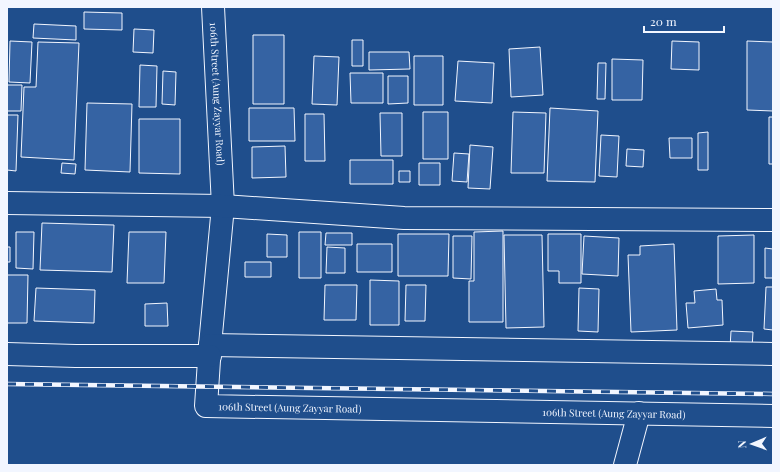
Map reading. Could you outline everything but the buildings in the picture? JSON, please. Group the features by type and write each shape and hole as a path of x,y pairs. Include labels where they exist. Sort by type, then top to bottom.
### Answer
{"street":[{"name":"106th Street (Aung Zayyar Road)","path":"213,7 222,206 206,406 773,416"},
{"path":"7,203 222,206 404,218 773,220"},
{"path":"7,354 76,356 210,350 773,354"},
{"path":"625,465 639,414"}],"railway":[{"path":"7,384 773,394"}]}
